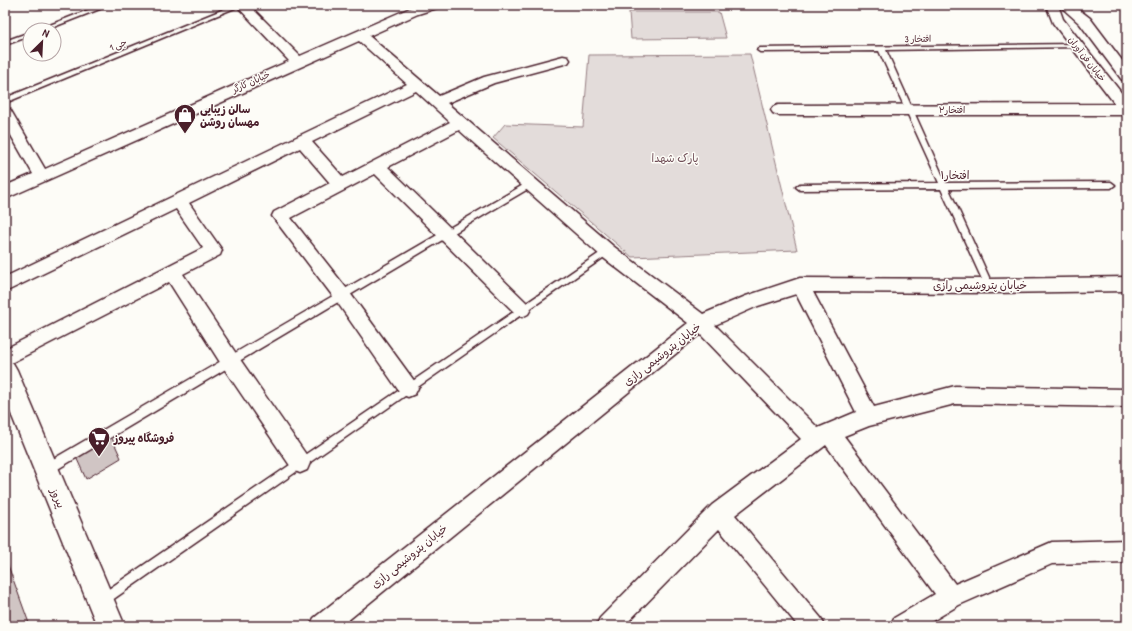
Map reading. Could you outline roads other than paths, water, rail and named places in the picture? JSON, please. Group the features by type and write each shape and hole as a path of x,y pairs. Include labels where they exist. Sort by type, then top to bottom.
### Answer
{"street":[{"path":"242,5 297,62"},
{"name":"خیابان کارگر","path":"5,193 414,10 434,5"},
{"name":"خیابان فن آوران","path":"1052,5 1056,20 1127,110"},
{"path":"1065,5 1084,21 1127,77"},
{"path":"360,34 606,251 700,322 822,436 951,597"},
{"path":"437,102 489,80 563,60"},
{"path":"5,285 417,85"},
{"name":"افتخار۲","path":"778,110 1127,110"},
{"path":"5,112 42,177"},
{"path":"408,388 341,294 280,216 460,123"},
{"path":"302,140 341,185"},
{"path":"377,166 522,310"},
{"path":"5,358 214,250 179,201"},
{"path":"172,272 300,464"},
{"name":"خیابان پتروشیمی رازی","path":"322,626 700,322 752,301 800,285 989,286 1127,284"},
{"path":"800,285 869,417"},
{"name":"پیروز","path":"5,370 111,626"},
{"path":"608,626 720,513 822,436 869,417 955,395 1127,398"},
{"path":"720,513 813,626"},
{"path":"902,626 951,597 1052,553 1127,551"}],"lane":[{"path":"61,22 107,5"},
{"name":"جی 1","path":"5,101 239,5"},
{"path":"5,43 22,37"},
{"name":"افتخار 3","path":"760,50 1077,46"},
{"path":"882,49 989,286"},
{"path":"46,470 341,294 530,184"},
{"name":"افتخار۱","path":"800,187 1110,185"},
{"path":"101,602 606,251"}],"place":[{"name":"سالن زیبایی مهسان روشن","path":"185,134"},
{"name":"فروشگاه پیروز","path":"99,458"}],"park label":[{"name":"پارک شهدا","path":"675,158"}]}
